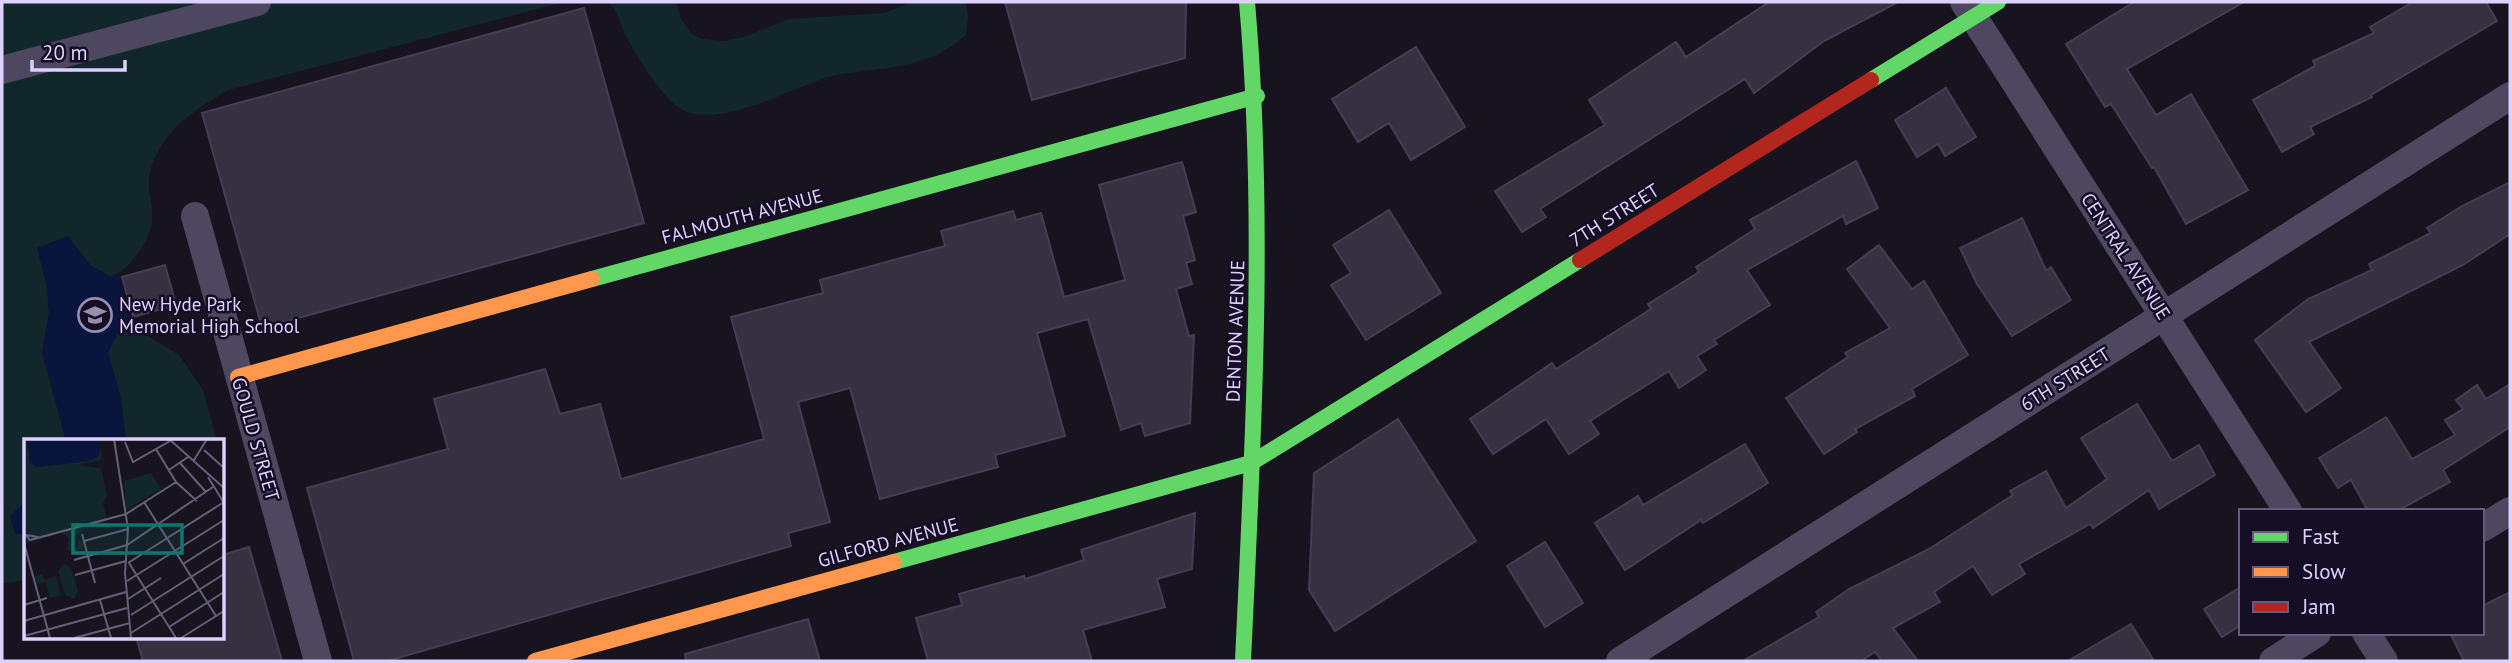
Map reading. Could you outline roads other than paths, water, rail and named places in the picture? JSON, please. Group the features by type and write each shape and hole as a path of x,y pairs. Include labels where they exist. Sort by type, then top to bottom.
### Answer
{"street":[{"path":"2,71 257,2"},
{"name":"DENTON AVENUE","path":"1243,661 1260,219 1257,96 1247,2"},
{"name":"7TH STREET","path":"1251,463 1969,9 1998,2"},
{"name":"CENTRAL AVENUE","path":"1969,9 2287,509"},
{"name":"FALMOUTH AVENUE","path":"238,377 1257,96"},
{"name":"6TH STREET","path":"1620,661 2510,96"},
{"name":"GOULD STREET","path":"195,216 318,661"},
{"name":"GILFORD AVENUE","path":"535,661 1251,463"},
{"path":"2484,527 2510,511"},
{"path":"2273,661 2314,635"},
{"path":"2367,635 2384,661"}],"water":[{"path":"68,236 91,266 110,276 119,274 133,327 120,328 108,352 121,399 126,439 64,439 42,353 49,313 47,286 37,249"},
{"path":"24,504 24,534 15,534 10,516"}],"place":[{"name":"New Hyde Park Memorial High School","path":"95,315"}]}
